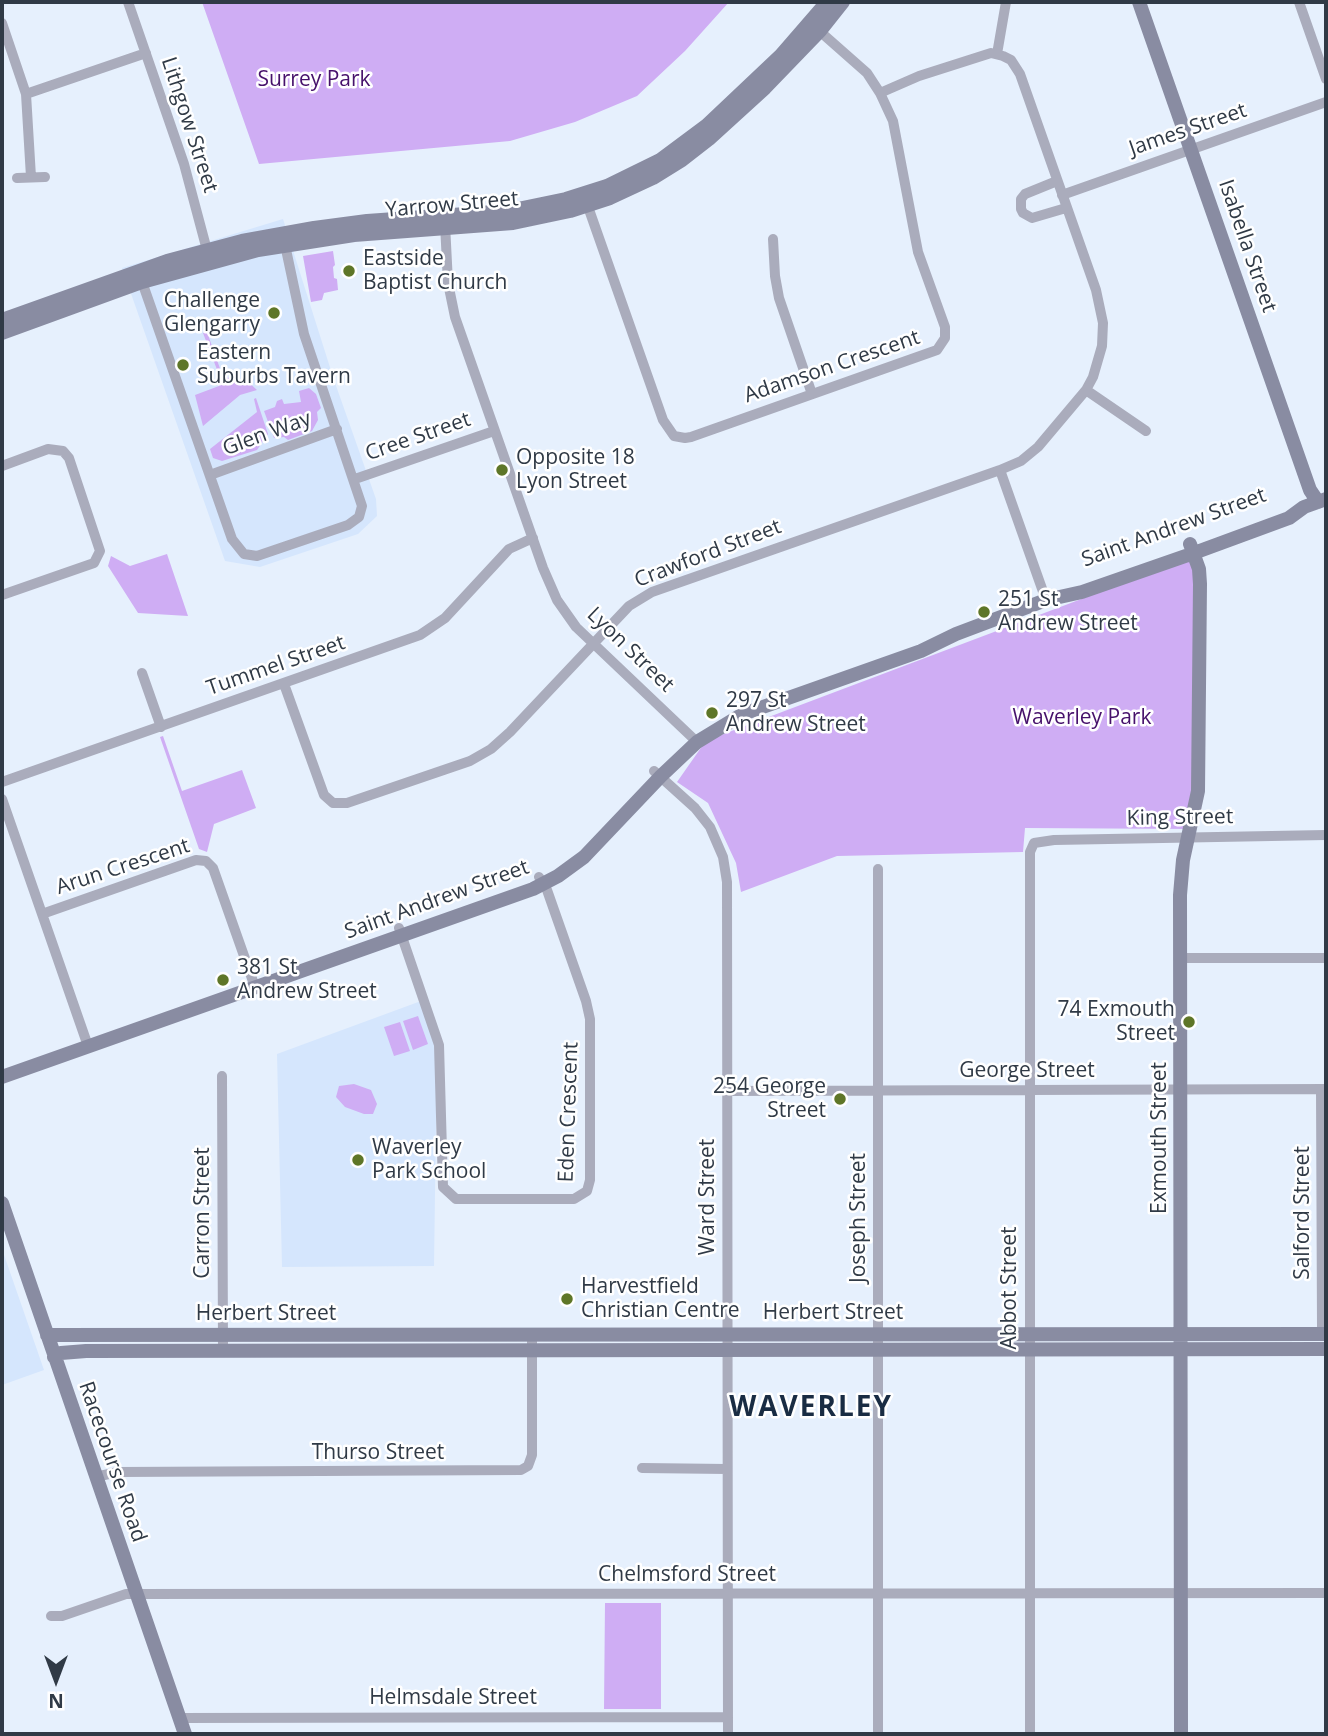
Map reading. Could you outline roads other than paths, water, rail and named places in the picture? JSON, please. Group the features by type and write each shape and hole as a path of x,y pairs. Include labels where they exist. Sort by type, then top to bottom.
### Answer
{"street":[{"name":"Lithgow Street","path":"128,2 184,164 209,256"},
{"name":"Yarrow Street","path":"815,27 827,2"},
{"name":"Yarrow Street","path":"2,320 209,256 284,239 354,235 445,222 513,223 646,182 696,150 765,88 815,27 843,2"},
{"path":"880,93 964,61 997,54 1006,2"},
{"name":"Isabella Street","path":"1139,2 1310,489 1324,504"},
{"path":"1299,2 1326,79"},
{"path":"2,23 26,94 31,177"},
{"name":"Adamson Crescent","path":"586,200 663,420 674,436 691,437 937,350 945,338 945,327 918,252 896,129 880,93 856,62 815,27"},
{"path":"26,94 146,53"},
{"name":"Crawford Street","path":"284,684 321,789 329,800 340,804 470,761 491,749 629,606 652,592 1000,470 1021,461 1038,447 1086,390 1100,357 1103,323 1096,290 1020,74 1011,60 997,54"},
{"name":"James Street","path":"1062,195 1326,102"},
{"path":"18,178 45,177"},
{"path":"1057,181 1025,194 1021,199 1021,209 1032,218 1066,208"},
{"name":"Lyon Street","path":"445,222 452,308 557,600 576,627 694,739"},
{"path":"140,276 232,539 241,551 250,556 263,554 354,522 359,517 362,506 301,324 284,239"},
{"path":"773,239 779,298 812,394"},
{"name":"Yarrow Street","path":"2,333 140,276"},
{"path":"1086,390 1146,431"},
{"name":"Glen Way","path":"210,475 337,429"},
{"name":"Cree Street","path":"355,479 494,430"},
{"path":"2,466 48,449 63,451 69,458 100,551 94,563 2,595"},
{"path":"1000,470 1046,600"},
{"name":"Saint Andrew Street","path":"2,1077 87,1042 254,983 400,932 521,895 541,880 584,857 657,774 694,739 728,722 921,651 956,634 1046,600 1082,592 1286,510 1324,504"},
{"name":"Tummel Street","path":"2,782 401,643 428,631 445,618 509,549 533,538"},
{"name":"Exmouth Street","path":"1181,1734 1181,877 1196,804 1199,771 1200,584 1199,569 1192,549"},
{"path":"142,673 160,727"},
{"name":"Ward Street","path":"657,774 704,819 719,846 725,868 728,1734"},
{"path":"2,799 87,1042"},
{"name":"King Street","path":"1034,843 1054,840 1326,835"},
{"name":"Abbot Street","path":"1030,1734 1029,859 1034,843"},
{"name":"Arun Crescent","path":"42,914 202,860 213,868 254,983"},
{"name":"Joseph Street","path":"878,869 878,1734"},
{"name":"Eden Crescent","path":"400,932 439,1045 443,1187 446,1193 456,1199 574,1199 587,1191 590,1180 590,1019 541,880"},
{"path":"1180,958 1326,958"},
{"name":"Saint Andrew Street","path":"2,1067 87,1042"},
{"name":"Carron Street","path":"222,1076 223,1351"},
{"name":"George Street","path":"727,1091 1324,1089"},
{"name":"Salford Street","path":"1324,1089 1322,1327 1326,1338"},
{"name":"Racecourse Road","path":"2,1203 185,1734"},
{"name":"Herbert Street","path":"47,1335 1182,1334 1326,1338"},
{"path":"374,1335 375,1350"},
{"name":"Thurso Street","path":"95,1477 118,1472 517,1471 528,1466 532,1455 532,1335"},
{"name":"Herbert Street","path":"54,1357 61,1353 86,1350 1181,1349 1326,1338"},
{"path":"642,1468 727,1469"},
{"name":"Chelmsford Street","path":"51,1616 62,1616 127,1594 1326,1593"},
{"name":"Helmsdale Street","path":"179,1718 728,1717"}],"place":[{"name":"Eastside Baptist Church","path":"349,271"},
{"name":"Challenge Glengarry","path":"274,313"},
{"name":"Eastern Suburbs Tavern","path":"183,365"},
{"name":"Opposite 18 Lyon Street","path":"502,470"},
{"name":"251 St Andrew Street","path":"984,612"},
{"name":"297 St Andrew Street","path":"712,713"},
{"name":"381 St Andrew Street","path":"223,980"},
{"name":"74 Exmouth Street","path":"1189,1022"},
{"name":"254 George Street","path":"840,1099"},
{"name":"Waverley Park School","path":"358,1160"},
{"name":"Harvestfield Christian Centre","path":"567,1299"}],"district":[{"name":"WAVERLEY","path":"811,1408"}],"park label":[{"name":"Surrey Park","path":"314,80"},
{"name":"Waverley Park","path":"1082,718"}]}
